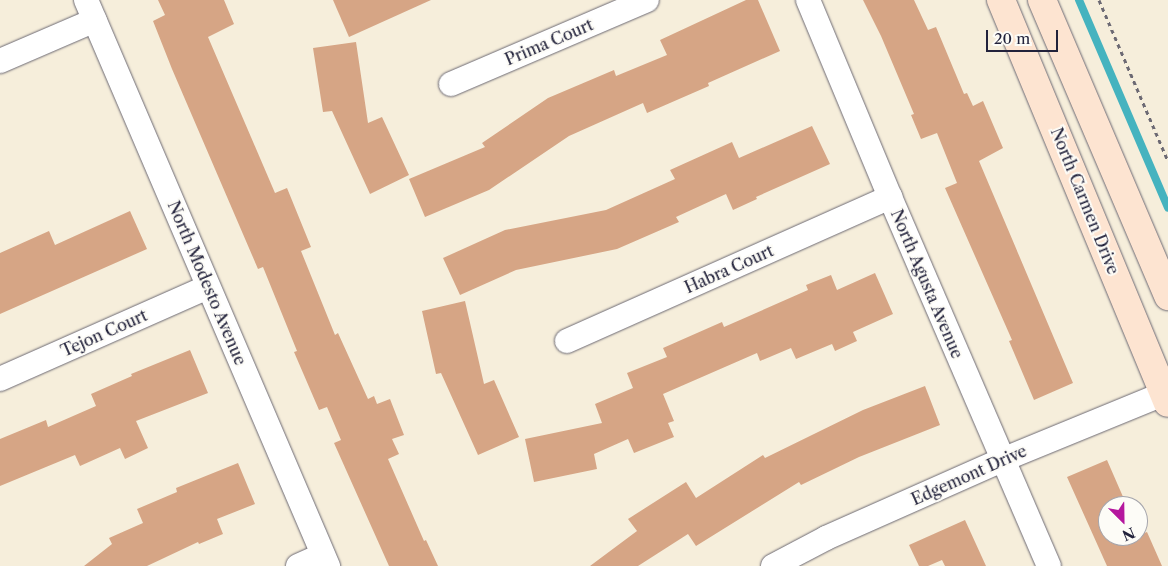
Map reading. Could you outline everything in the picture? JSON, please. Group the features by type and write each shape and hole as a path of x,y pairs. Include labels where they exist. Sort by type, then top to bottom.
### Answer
{"main road":[{"name":"North Carmen Drive","path":"1001,0 1167,396"},
{"path":"1042,0 1168,296"}],"street":[{"name":"Prima Court","path":"451,84 648,0"},
{"name":"North Agusta Avenue","path":"808,0 890,198 1049,566"},
{"path":"0,61 91,10"},
{"name":"North Modesto Avenue","path":"91,10 325,560"},
{"name":"Habra Court","path":"567,341 890,198"},
{"name":"Tejon Court","path":"0,379 208,287"},
{"name":"Edgemont Drive","path":"774,566 826,538 1002,460 1167,396"},
{"path":"298,566 325,560"}],"path":[{"path":"1099,0 1168,161"}],"building":[{"path":"158,0 224,0 234,24 208,37 275,193 287,188 311,247 301,251 335,335 338,333 368,399 374,396 377,404 390,399 404,435 392,439 399,454 388,459 424,541 426,540 438,566 389,566 334,443 341,440 327,407 319,410 294,352 297,351 263,267 258,269 172,69 153,21 165,15"},
{"path":"333,0 431,0 349,37"},
{"path":"746,0 758,0 780,51 708,83 709,86 647,113 643,103 569,136 489,190 425,217 409,179 485,147 482,143 548,98 614,70 616,76 667,55 660,40"},
{"path":"863,0 914,0 928,30 936,27 964,94 967,93 973,106 983,101 1003,148 979,161 1073,383 1034,400 1009,341 1012,340 945,188 957,183 937,133 921,139 911,115 914,114 881,36"},
{"path":"356,42 368,123 382,117 409,175 370,194 332,111 323,112 313,48"},
{"path":"812,126 830,164 756,197 757,199 733,210 726,194 676,217 679,222 617,249 516,270 460,295 443,258 505,230 606,210 675,179 670,170 732,142 739,158"},
{"path":"130,211 147,249 0,314 0,253 49,231 55,245"},
{"path":"875,273 893,314 853,332 857,341 835,351 832,344 796,359 791,348 760,361 757,353 663,394 674,421 668,423 674,437 634,453 628,439 594,454 597,469 534,482 525,439 602,423 595,404 633,388 627,373 667,357 663,348 722,322 724,327 808,290 806,285 831,275 837,290"},
{"path":"465,301 484,384 494,380 519,437 478,455 441,373 436,374 422,311"},
{"path":"190,350 208,393 136,421 148,448 125,459 120,448 80,466 75,455 0,486 0,439 46,420 48,427 96,406 91,394 132,376 131,374"},
{"path":"925,386 940,425 859,457 801,485 799,482 696,546 688,534 638,566 590,566 637,531 628,519 686,482 696,498 763,455 765,458 863,410"},
{"path":"1107,460 1123,496 1098,496 1098,546 1067,477"},
{"path":"238,463 255,504 217,519 223,534 199,544 198,542 147,566 84,566 112,544 109,538 143,523 137,509 177,492 176,488"},
{"path":"965,520 986,566 945,566 942,560 928,566 919,566 909,545"},
{"path":"1148,534 1162,566 1107,566 1098,546 1148,546"}],"waterway":[{"path":"1079,0 1168,208"}]}
